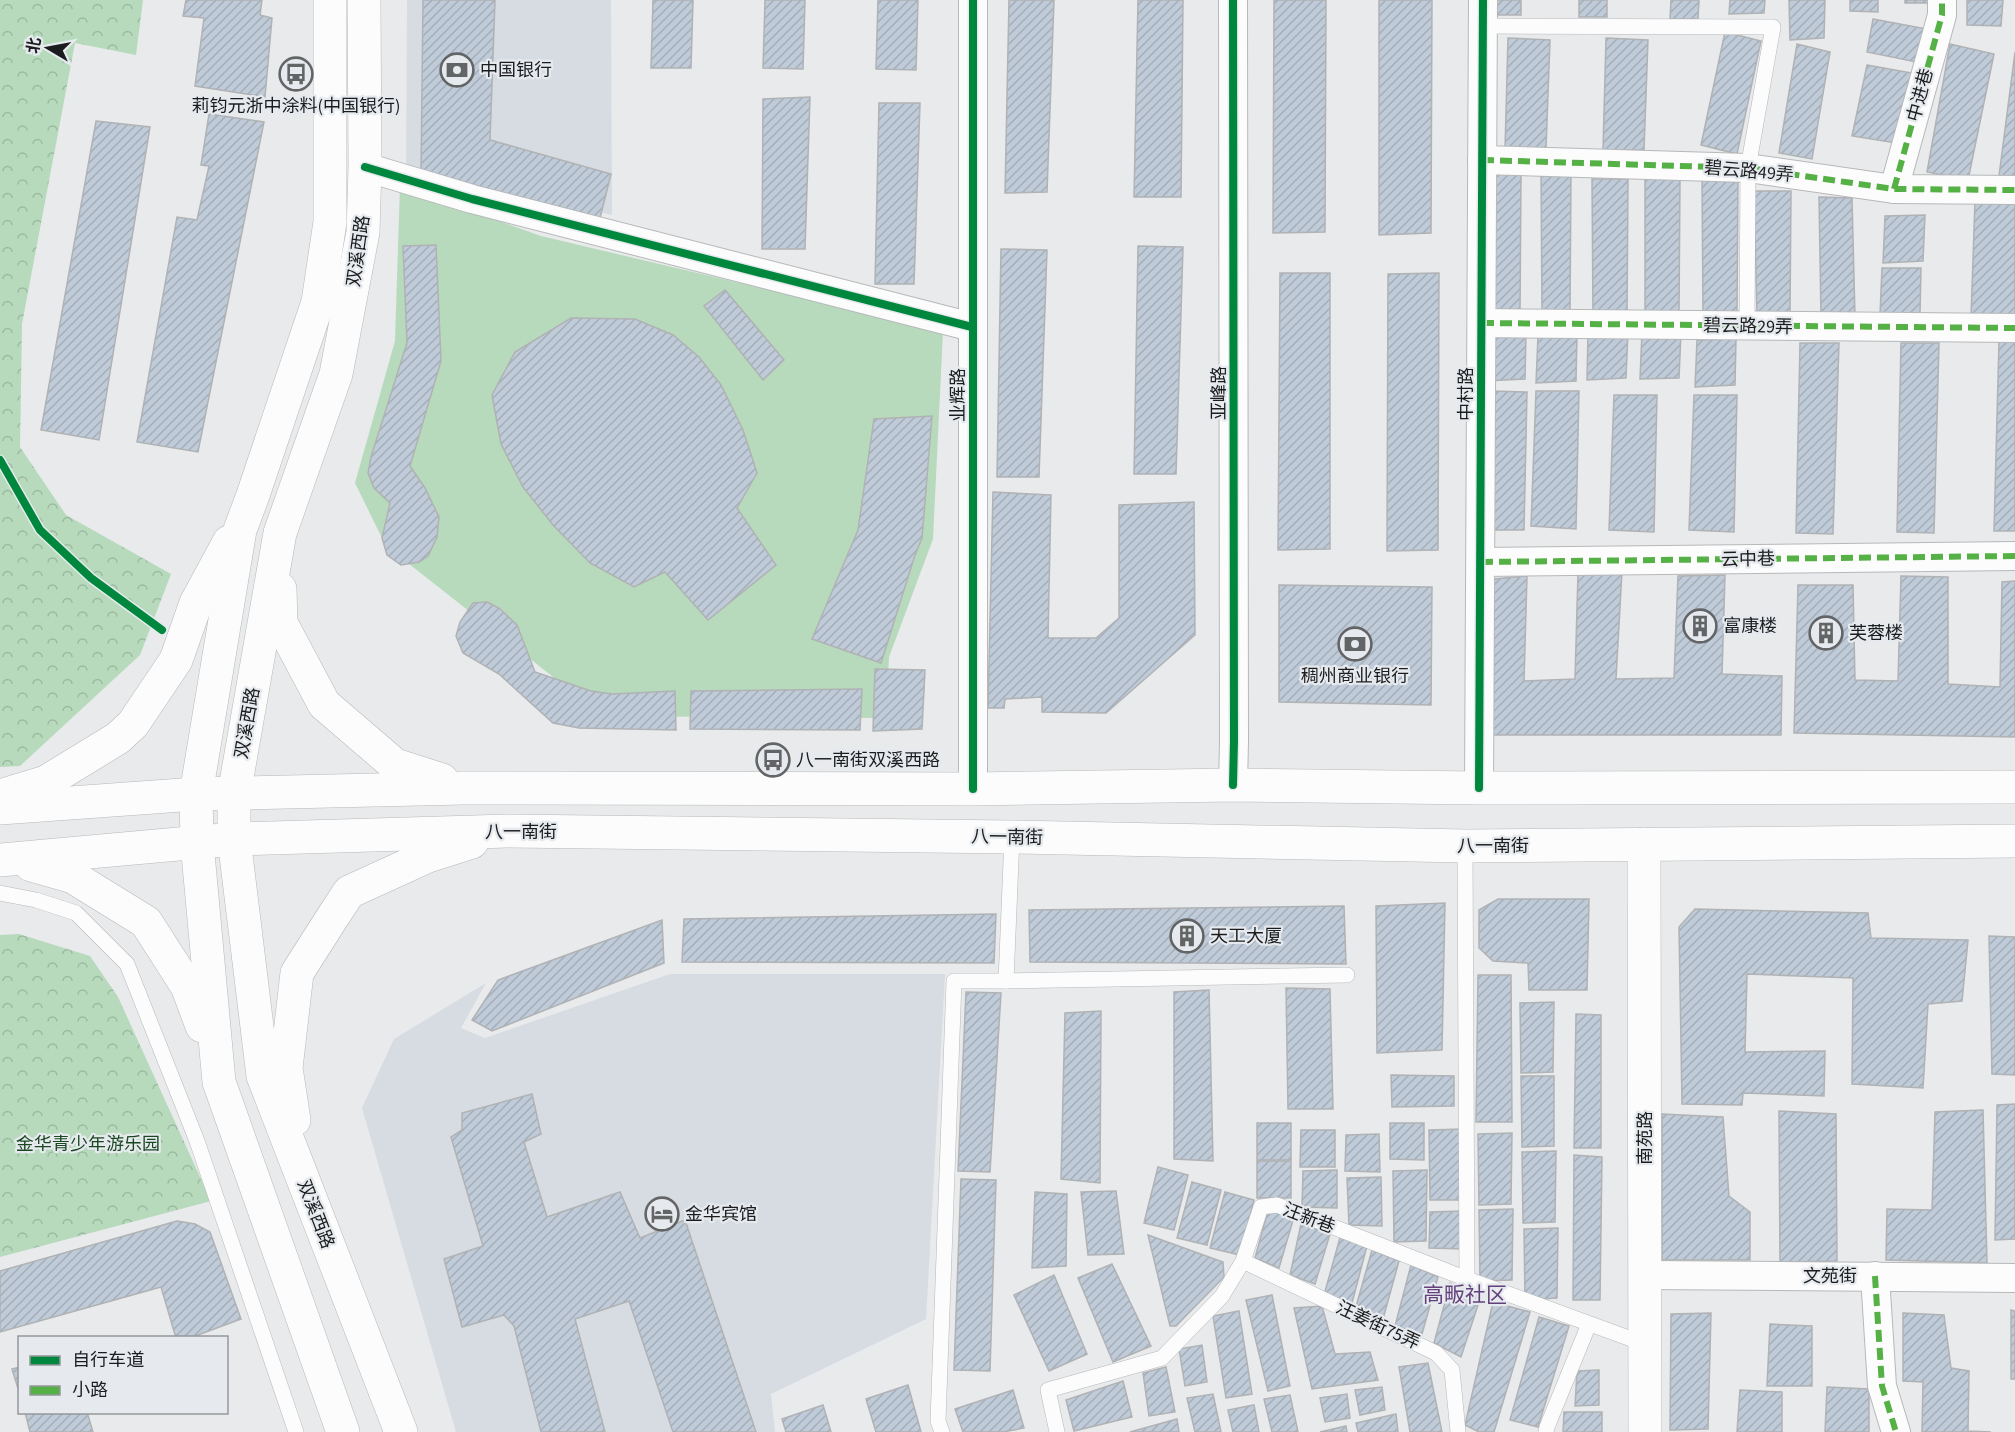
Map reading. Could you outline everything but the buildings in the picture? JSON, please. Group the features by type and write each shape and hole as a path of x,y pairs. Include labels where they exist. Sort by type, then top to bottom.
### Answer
{"main road":[{"name":"双溪西路","path":"330,0 330,222 318,302 240,530 196,794 197,843 218,1073 223,1093 343,1432"},
{"name":"双溪西路","path":"364,0 363,232 336,374 280,533 234,794 234,839 263,1076 401,1432"},
{"path":"0,796 46,782 118,738 133,724 176,660 196,603 253,495"},
{"path":"280,533 281,623 324,704 395,765 464,788"},
{"path":"0,808 196,794 464,788 973,789 1233,785 1479,788 2015,787"},
{"path":"302,1179 286,1068 297,973 349,892 428,856 508,831"},
{"name":"八一南街","path":"4,859 234,839 508,831 1012,837 1465,846 2015,841"},
{"name":"南苑路","path":"1644,844 1645,1432"},
{"path":"4,859 73,877 146,922 187,986 218,1073"}],"street":[{"name":"业辉路","path":"973,789 974,0"},
{"name":"亚峰路","path":"1233,0 1233,785"},
{"name":"中进巷","path":"1894,189 1942,15 1942,0"},
{"name":"中村路","path":"1479,788 1483,13"},
{"name":"碧云路49弄","path":"1482,160 1748,168 1894,189 2015,190"},
{"path":"365,167 472,199 972,327"},
{"name":"碧云路29弄","path":"1482,323 2015,328"},
{"name":"云中巷","path":"1481,562 2015,556"},
{"name":"文苑街","path":"1646,1275 2015,1278"},
{"path":"1875,1276 1882,1386 1896,1432"}],"lane":[{"path":"1483,13 1773,27 1748,168 1747,326"},
{"path":"1006,981 1012,837"},
{"path":"1465,846 1467,1279"},
{"path":"0,893 36,900 76,913 127,964 197,1142 296,1432"},
{"path":"942,1432 938,1421 954,981 1347,975"},
{"name":"汪新巷","path":"1057,1432 1048,1390 1162,1358 1222,1296 1243,1261 1261,1207 1277,1205 1467,1279 1646,1344"},
{"name":"汪姜街75弄","path":"1243,1261 1436,1353 1452,1370 1458,1432"},
{"path":"1546,1432 1589,1324"}],"shaded area":[{"path":"407,0 611,0 612,215 406,165"},
{"name":"金华宾馆","path":"670,974 945,974 926,1319 771,1394 775,1432 456,1432 362,1108 394,1039 486,983 461,1028 485,1038"}],"green space":[{"path":"0,0 143,0 136,55 75,43 22,324 20,447 66,515 171,574 140,655 20,766 0,767"},
{"path":"400,186 541,236 943,331 933,539 889,657 886,718 594,716 562,684 399,556 382,538 355,483 395,341"},
{"name":"金华青少年游乐园","path":"19,934 90,956 118,997 211,1201 0,1257 0,935"}],"marked path":[{"path":"1894,189 1942,15 1942,0"},
{"path":"1482,160 1748,168 1894,189 2015,190"},
{"path":"1482,323 2015,328"},
{"path":"1481,562 2015,556"},
{"path":"1875,1276 1882,1386 1896,1432"}],"cycle path":[{"path":"973,0 973,789"},
{"path":"1233,0 1233,785"},
{"path":"1479,788 1483,0"},
{"path":"365,167 472,199 972,327"},
{"path":"0,460 40,530 91,578 162,630"}],"place":[{"name":"中国银行","path":"457,70"},
{"name":"莉钧元浙中涂料(中国银行)","path":"296,74"},
{"name":"富康楼","path":"1700,626"},
{"name":"芙蓉楼","path":"1826,633"},
{"name":"稠州商业银行","path":"1355,644"},
{"name":"八一南街双溪西路","path":"773,760"},
{"name":"天工大厦","path":"1187,936"},
{"name":"金华宾馆","path":"662,1214"}],"district":[{"name":"高畈社区","path":"1465,1295"}]}
